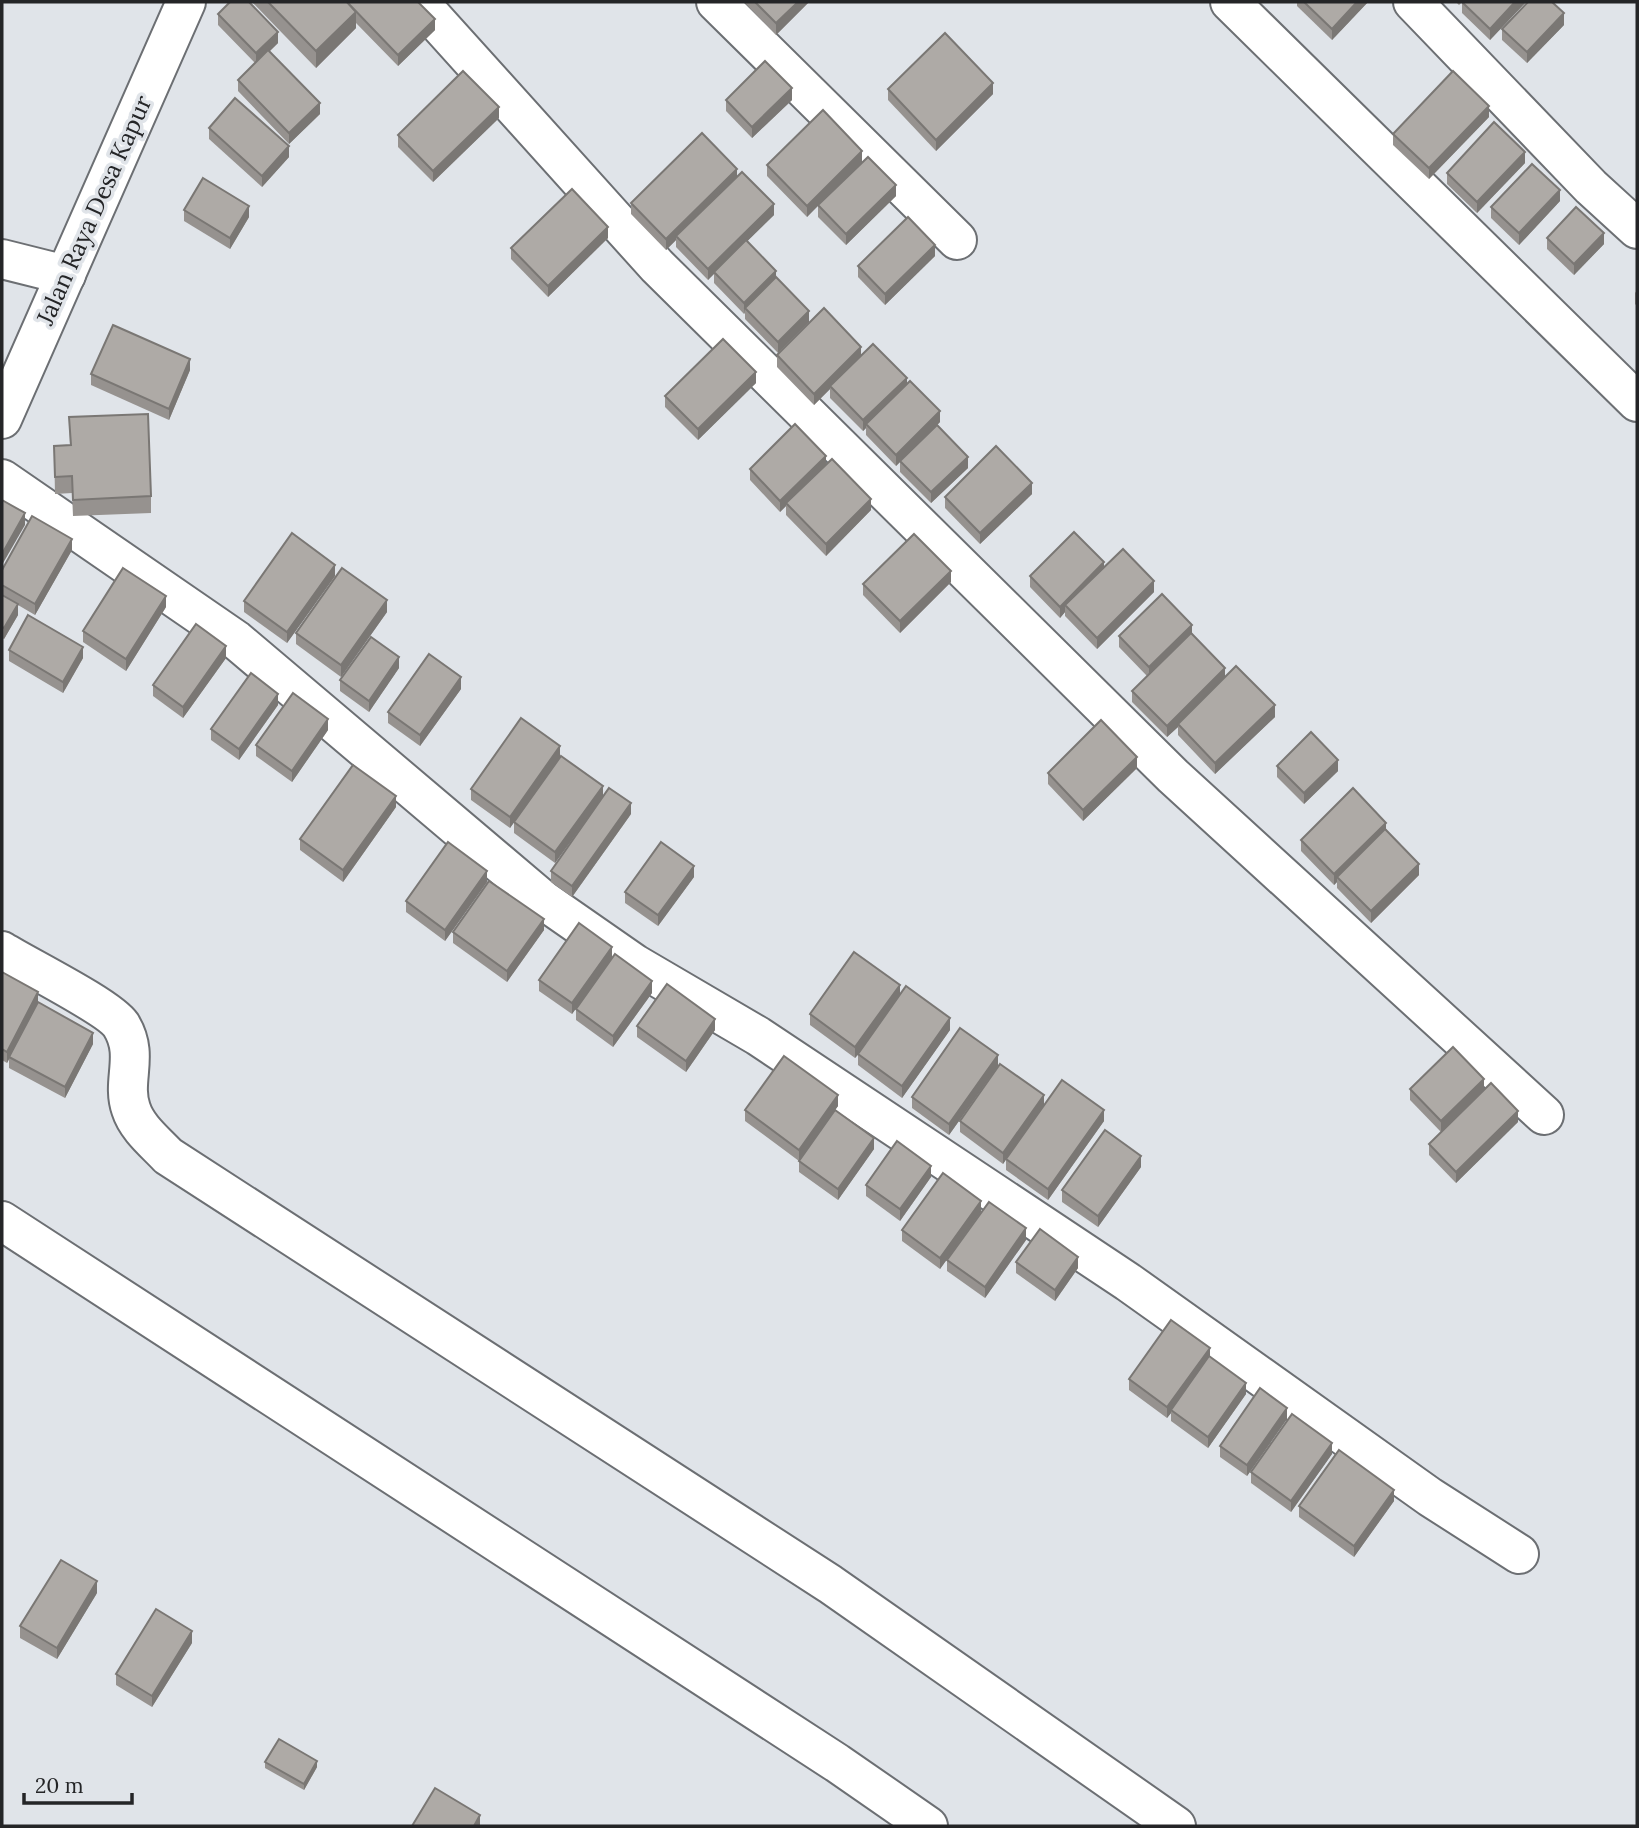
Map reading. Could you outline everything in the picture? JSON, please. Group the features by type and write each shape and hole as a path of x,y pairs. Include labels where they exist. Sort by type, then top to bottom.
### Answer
{"street":[{"name":"Jalan Raya Desa Kapur","path":"2,419 186,2"},
{"path":"419,2 657,266 1173,776 1544,1115"},
{"path":"716,2 957,240"},
{"path":"1230,2 1637,402"},
{"path":"1413,2 1591,187 1637,229"},
{"path":"2,258 66,275"},
{"path":"2,480 236,640 543,900 635,964 758,1036 1128,1282 1430,1497 1519,1554"},
{"path":"2,951 112,1013 128,1038 132,1054 129,1091 134,1118 168,1156 830,1584 1176,1826"},
{"path":"2,1221 837,1763 929,1826"}],"building":[{"path":"230,2 249,2 278,32 256,53 218,14"},
{"path":"268,2 347,2 356,12 316,51"},
{"path":"418,2 435,19 398,55 348,3"},
{"path":"755,2 798,2 776,23"},
{"path":"1304,2 1357,2 1332,29"},
{"path":"1462,2 1515,2 1490,29"},
{"path":"1528,2 1552,2 1564,13 1527,52 1502,29"},
{"path":"945,33 993,83 936,140 888,89"},
{"path":"268,50 320,103 289,133 238,80"},
{"path":"765,61 792,88 752,127 726,100"},
{"path":"463,71 499,107 433,171 398,135"},
{"path":"1453,71 1489,106 1429,168 1393,134"},
{"path":"235,98 289,146 262,176 209,128"},
{"path":"823,110 862,151 807,206 767,165"},
{"path":"1494,122 1525,152 1477,202 1447,173"},
{"path":"702,133 737,169 666,239 631,203"},
{"path":"868,157 896,185 846,234 818,205"},
{"path":"1532,164 1560,190 1519,233 1491,207"},
{"path":"742,172 774,204 708,269 676,236"},
{"path":"203,178 249,206 230,238 184,210"},
{"path":"572,189 608,227 548,286 511,248"},
{"path":"1576,207 1604,233 1574,264 1547,238"},
{"path":"908,217 935,245 885,294 858,266"},
{"path":"746,240 776,271 744,303 714,272"},
{"path":"776,277 809,311 778,342 745,308"},
{"path":"824,308 861,347 814,394 777,355"},
{"path":"113,325 190,359 169,409 91,374"},
{"path":"723,339 756,372 698,429 665,396"},
{"path":"873,344 907,378 863,420 830,386"},
{"path":"910,381 940,411 896,455 866,424"},
{"path":"148,414 151,496 73,500 72,476 55,477 54,446 71,445 69,417"},
{"path":"795,424 826,456 780,501 750,469"},
{"path":"937,425 968,457 931,492 900,461"},
{"path":"996,446 1032,483 980,533 945,497"},
{"path":"832,459 871,499 826,544 786,503"},
{"path":"2,500 25,513 2,554"},
{"path":"32,516 72,539 35,604 2,585 2,570"},
{"path":"1074,532 1104,562 1060,607 1030,576"},
{"path":"292,533 335,565 287,632 244,601"},
{"path":"914,534 951,571 900,621 863,584"},
{"path":"1123,549 1154,581 1097,638 1065,605"},
{"path":"123,568 166,596 126,659 83,631"},
{"path":"342,568 387,600 341,665 296,633"},
{"path":"1162,594 1192,625 1149,667 1119,636"},
{"path":"2,595 18,604 4,628 2,627"},
{"path":"28,615 83,647 63,682 9,650"},
{"path":"196,624 226,646 183,707 153,685"},
{"path":"1191,633 1225,668 1167,726 1132,691"},
{"path":"371,637 399,657 369,701 340,680"},
{"path":"429,654 461,677 420,735 388,712"},
{"path":"1236,666 1275,705 1215,763 1178,724"},
{"path":"251,673 278,694 239,749 211,729"},
{"path":"293,693 328,719 292,771 256,745"},
{"path":"521,718 560,746 510,817 471,789"},
{"path":"1101,720 1137,757 1083,810 1048,773"},
{"path":"1311,732 1338,760 1304,793 1277,766"},
{"path":"561,756 603,786 555,852 514,822"},
{"path":"353,765 396,796 343,870 300,839"},
{"path":"609,788 631,803 572,886 551,871"},
{"path":"1353,788 1386,823 1334,874 1301,840"},
{"path":"1385,829 1419,864 1371,911 1337,877"},
{"path":"448,842 487,871 445,930 406,901"},
{"path":"661,842 694,866 658,915 625,892"},
{"path":"489,881 544,919 507,971 453,932"},
{"path":"579,923 612,947 572,1003 539,980"},
{"path":"854,952 900,985 855,1047 810,1014"},
{"path":"615,954 652,981 613,1036 576,1009"},
{"path":"2,972 38,992 7,1052 2,1049"},
{"path":"667,984 715,1019 686,1061 637,1026"},
{"path":"906,986 950,1018 902,1086 858,1054"},
{"path":"38,1002 93,1033 65,1087 9,1057"},
{"path":"960,1028 998,1055 949,1124 912,1097"},
{"path":"1453,1047 1484,1079 1441,1121 1410,1089"},
{"path":"784,1056 838,1095 799,1150 745,1110"},
{"path":"1000,1064 1044,1095 1003,1153 960,1121"},
{"path":"1062,1080 1104,1110 1048,1189 1006,1159"},
{"path":"1491,1083 1518,1111 1456,1172 1429,1144"},
{"path":"835,1110 874,1138 838,1189 799,1161"},
{"path":"1105,1130 1141,1156 1098,1216 1062,1190"},
{"path":"897,1141 931,1166 900,1209 866,1185"},
{"path":"943,1173 981,1201 940,1258 902,1230"},
{"path":"989,1202 1026,1228 985,1287 947,1260"},
{"path":"1040,1229 1078,1257 1055,1290 1016,1262"},
{"path":"1171,1320 1210,1348 1167,1407 1129,1379"},
{"path":"1209,1356 1246,1383 1208,1437 1171,1410"},
{"path":"1260,1388 1287,1408 1247,1465 1220,1446"},
{"path":"1292,1414 1332,1443 1291,1501 1251,1472"},
{"path":"1339,1450 1394,1490 1354,1546 1299,1506"},
{"path":"61,1560 97,1581 57,1648 20,1626"},
{"path":"156,1609 192,1631 152,1696 116,1674"},
{"path":"279,1739 317,1761 304,1784 265,1762"},
{"path":"435,1788 480,1815 474,1826 412,1826"}]}
